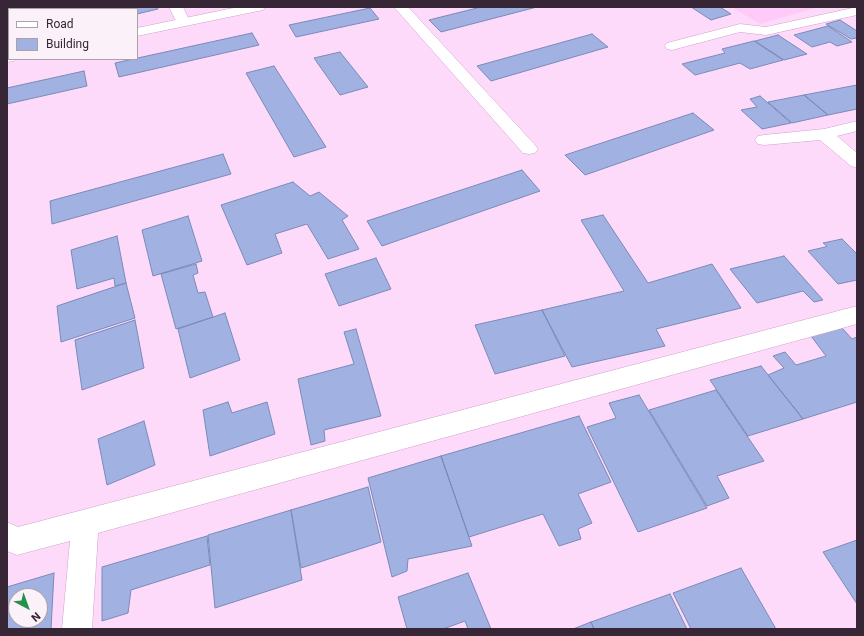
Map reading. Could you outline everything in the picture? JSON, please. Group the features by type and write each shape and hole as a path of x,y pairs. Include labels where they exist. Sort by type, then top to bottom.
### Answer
{"street":[{"path":"176,7 184,22"},
{"path":"138,32 258,7"},
{"path":"401,7 529,149"},
{"path":"672,46 740,28 766,31 857,11"},
{"path":"764,140 824,134 857,126"},
{"path":"824,134 857,162"},
{"path":"7,536 17,541 857,315"},
{"path":"77,629 85,523"}],"shaded area":[{"path":"731,7 819,7 760,24"}],"building":[{"path":"157,7 158,9 138,14 138,8 114,8"},
{"path":"481,7 537,7 441,32 429,20"},
{"path":"691,7 720,7 731,14 711,20"},
{"path":"370,8 379,19 296,37 289,25"},
{"path":"840,20 857,31 857,38 851,39 826,24"},
{"path":"828,26 852,42 837,46 830,42 812,47 794,35"},
{"path":"252,33 259,45 119,77 115,63 129,60 138,60 138,58"},
{"path":"592,34 608,47 491,81 477,66"},
{"path":"778,35 807,54 784,60 755,41"},
{"path":"754,41 783,60 750,69 740,63 695,75 682,64 725,53 722,49"},
{"path":"340,52 368,87 340,95 314,58"},
{"path":"274,66 326,147 294,157 246,73"},
{"path":"84,71 87,86 7,104 7,88"},
{"path":"857,85 857,109 828,115 804,95"},
{"path":"804,95 828,115 792,123 768,102"},
{"path":"760,96 791,123 762,129 741,110 757,107 750,99"},
{"path":"693,113 714,130 585,175 565,155"},
{"path":"223,154 231,174 52,224 50,201"},
{"path":"522,170 540,191 382,246 367,221"},
{"path":"293,182 310,196 319,192 348,216 342,220 359,249 328,259 307,224 275,234 282,253 247,265 221,205"},
{"path":"603,215 648,283 712,264 741,308 656,329 665,346 572,367 542,310 624,291 581,220"},
{"path":"188,216 202,261 153,276 142,230"},
{"path":"117,236 126,283 115,286 114,278 77,289 71,250"},
{"path":"842,239 857,254 857,280 838,284 808,251 827,246 823,243"},
{"path":"784,256 823,300 814,302 803,291 757,303 730,269"},
{"path":"376,258 391,289 339,306 325,274"},
{"path":"196,264 198,273 193,275 198,293 205,292 213,317 176,329 161,274"},
{"path":"126,283 135,318 61,342 57,306"},
{"path":"542,310 565,356 495,374 475,325"},
{"path":"225,313 240,360 190,378 178,329"},
{"path":"135,320 144,368 82,390 75,340"},
{"path":"842,328 852,339 857,337 857,402 803,419 768,375 784,368 773,356 785,352 796,365 826,356 811,336"},
{"path":"356,329 381,416 324,430 325,441 311,445 298,379 354,364 344,332"},
{"path":"761,366 803,419 748,436 710,380"},
{"path":"716,390 764,461 717,476 729,498 707,506 649,410"},
{"path":"639,395 707,508 638,532 587,427 616,418 609,403"},
{"path":"228,402 232,413 267,402 275,434 210,456 203,410"},
{"path":"579,416 611,482 578,494 592,523 578,529 581,539 559,546 543,514 469,537 441,456"},
{"path":"144,421 155,465 107,485 98,439"},
{"path":"441,456 472,546 408,559 407,571 392,577 368,478"},
{"path":"368,487 381,542 301,568 291,510"},
{"path":"291,510 302,580 215,608 208,535"},
{"path":"207,536 210,565 131,590 128,613 102,621 102,567"},
{"path":"857,540 857,604 823,552"},
{"path":"741,568 776,629 691,629 673,593"},
{"path":"54,573 51,629 7,629 7,587"},
{"path":"468,573 491,629 468,629 465,621 443,629 407,629 398,597"},
{"path":"670,594 687,629 594,629 591,622"},
{"path":"591,622 594,629 573,629"}]}
